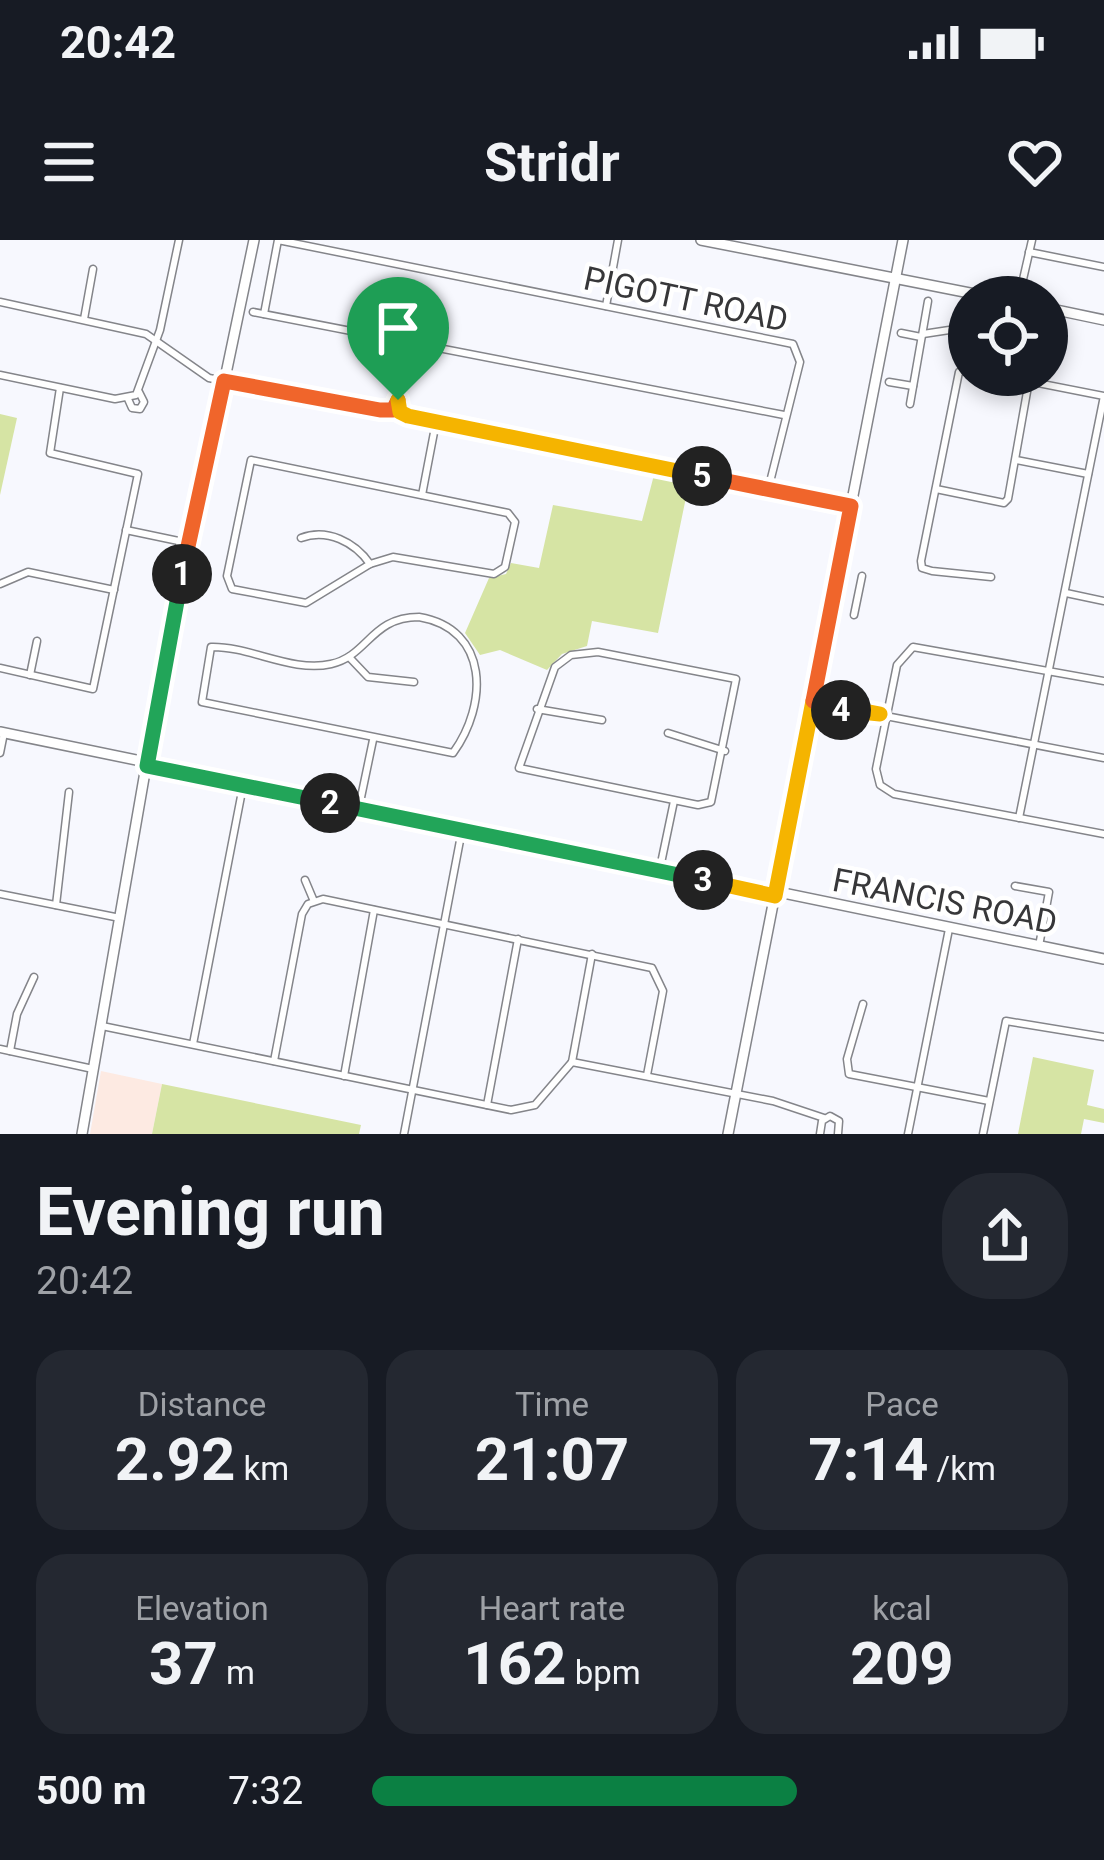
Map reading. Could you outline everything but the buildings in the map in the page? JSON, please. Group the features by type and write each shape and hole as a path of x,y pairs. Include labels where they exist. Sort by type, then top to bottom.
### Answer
{"street":[{"path":"0,376 128,399 139,392 179,240"},
{"path":"82,1134 188,543 254,240"},
{"path":"264,314 278,240"},
{"name":"PIGOTT ROAD","path":"278,240 796,346 800,362 768,490"},
{"path":"606,306 618,240"},
{"path":"701,240 948,289"},
{"path":"728,1134 903,240"},
{"path":"1024,276 1032,240"},
{"path":"1030,252 1104,267"},
{"path":"83,320 93,269"},
{"path":"910,404 928,301"},
{"path":"0,302 156,340 189,368 224,381 851,506"},
{"path":"253,312 784,416"},
{"path":"1068,312 1104,320"},
{"path":"901,333 922,336 948,331"},
{"path":"398,413 412,345"},
{"path":"889,382 913,386"},
{"path":"1019,818 1104,396 1068,387"},
{"path":"0,668 93,689 138,474 49,452 60,388"},
{"path":"128,399 132,408 140,409 144,402 139,392"},
{"path":"954,396 922,568 991,577"},
{"path":"936,489 1004,502 1026,396"},
{"path":"422,495 436,422"},
{"path":"251,460 422,495 513,517 500,573 406,556 370,564 307,603 227,585 251,460"},
{"path":"1016,460 1088,473"},
{"path":"126,530 188,543"},
{"path":"301,538 312,533 340,539 370,564"},
{"path":"0,584 28,572 114,590"},
{"path":"854,615 862,577"},
{"path":"1065,593 1104,601"},
{"path":"403,618 429,619 455,631 471,650 479,681 452,753 202,702 211,647 314,665 349,657 377,629 403,618"},
{"path":"29,675 37,641"},
{"path":"1104,680 913,647 897,665 883,715 876,769 886,790 1104,834"},
{"path":"580,652 736,679 711,802 674,801 519,768 537,709 555,668 580,652"},
{"path":"349,657 368,677 414,682"},
{"path":"815,702 1104,758"},
{"path":"537,709 602,720"},
{"path":"0,753 2,733"},
{"name":"FRANCIS ROAD","path":"2,733 775,896 1104,959"},
{"path":"668,733 725,751"},
{"path":"359,809 373,740"},
{"path":"193,1044 243,786"},
{"path":"56,905 70,792"},
{"path":"659,871 674,801"},
{"path":"404,1134 462,830"},
{"path":"305,880 311,902"},
{"path":"1015,886 1049,892 1039,946"},
{"path":"0,894 120,918"},
{"path":"274,1061 302,914 311,902"},
{"path":"311,902 374,910 646,966 661,979 647,1075"},
{"path":"344,1076 374,910"},
{"path":"908,1134 949,929"},
{"path":"487,1105 518,939"},
{"path":"101,1026 487,1105 530,1107 572,1062 592,954"},
{"path":"34,977 5,1050 93,1069"},
{"path":"863,1004 856,1013 847,1072 989,1101"},
{"path":"983,1134 1006,1021 1104,1037"},
{"path":"572,1062 736,1094 838,1120 838,1134"},
{"path":"820,1134 824,1118"}],"shaded area":[{"path":"101,1071 162,1084 152,1134 90,1134"}],"green space":[{"path":"0,414 17,418 0,495"},
{"path":"655,471 690,478 658,633 592,621 587,646 562,654 547,670 500,650 480,655 465,633 489,578 506,574 511,563 539,568 553,505 642,521"},
{"path":"1033,1057 1094,1070 1087,1105 1104,1109 1104,1123 1084,1119 1081,1134 1018,1134"},
{"path":"162,1084 361,1125 359,1134 152,1134"}],"route":[{"path":"398,400 393,410 380,410 224,381 189,537 147,766 775,896 813,701 880,714 876,717 813,701 851,506 408,416 400,412 398,400"}]}
